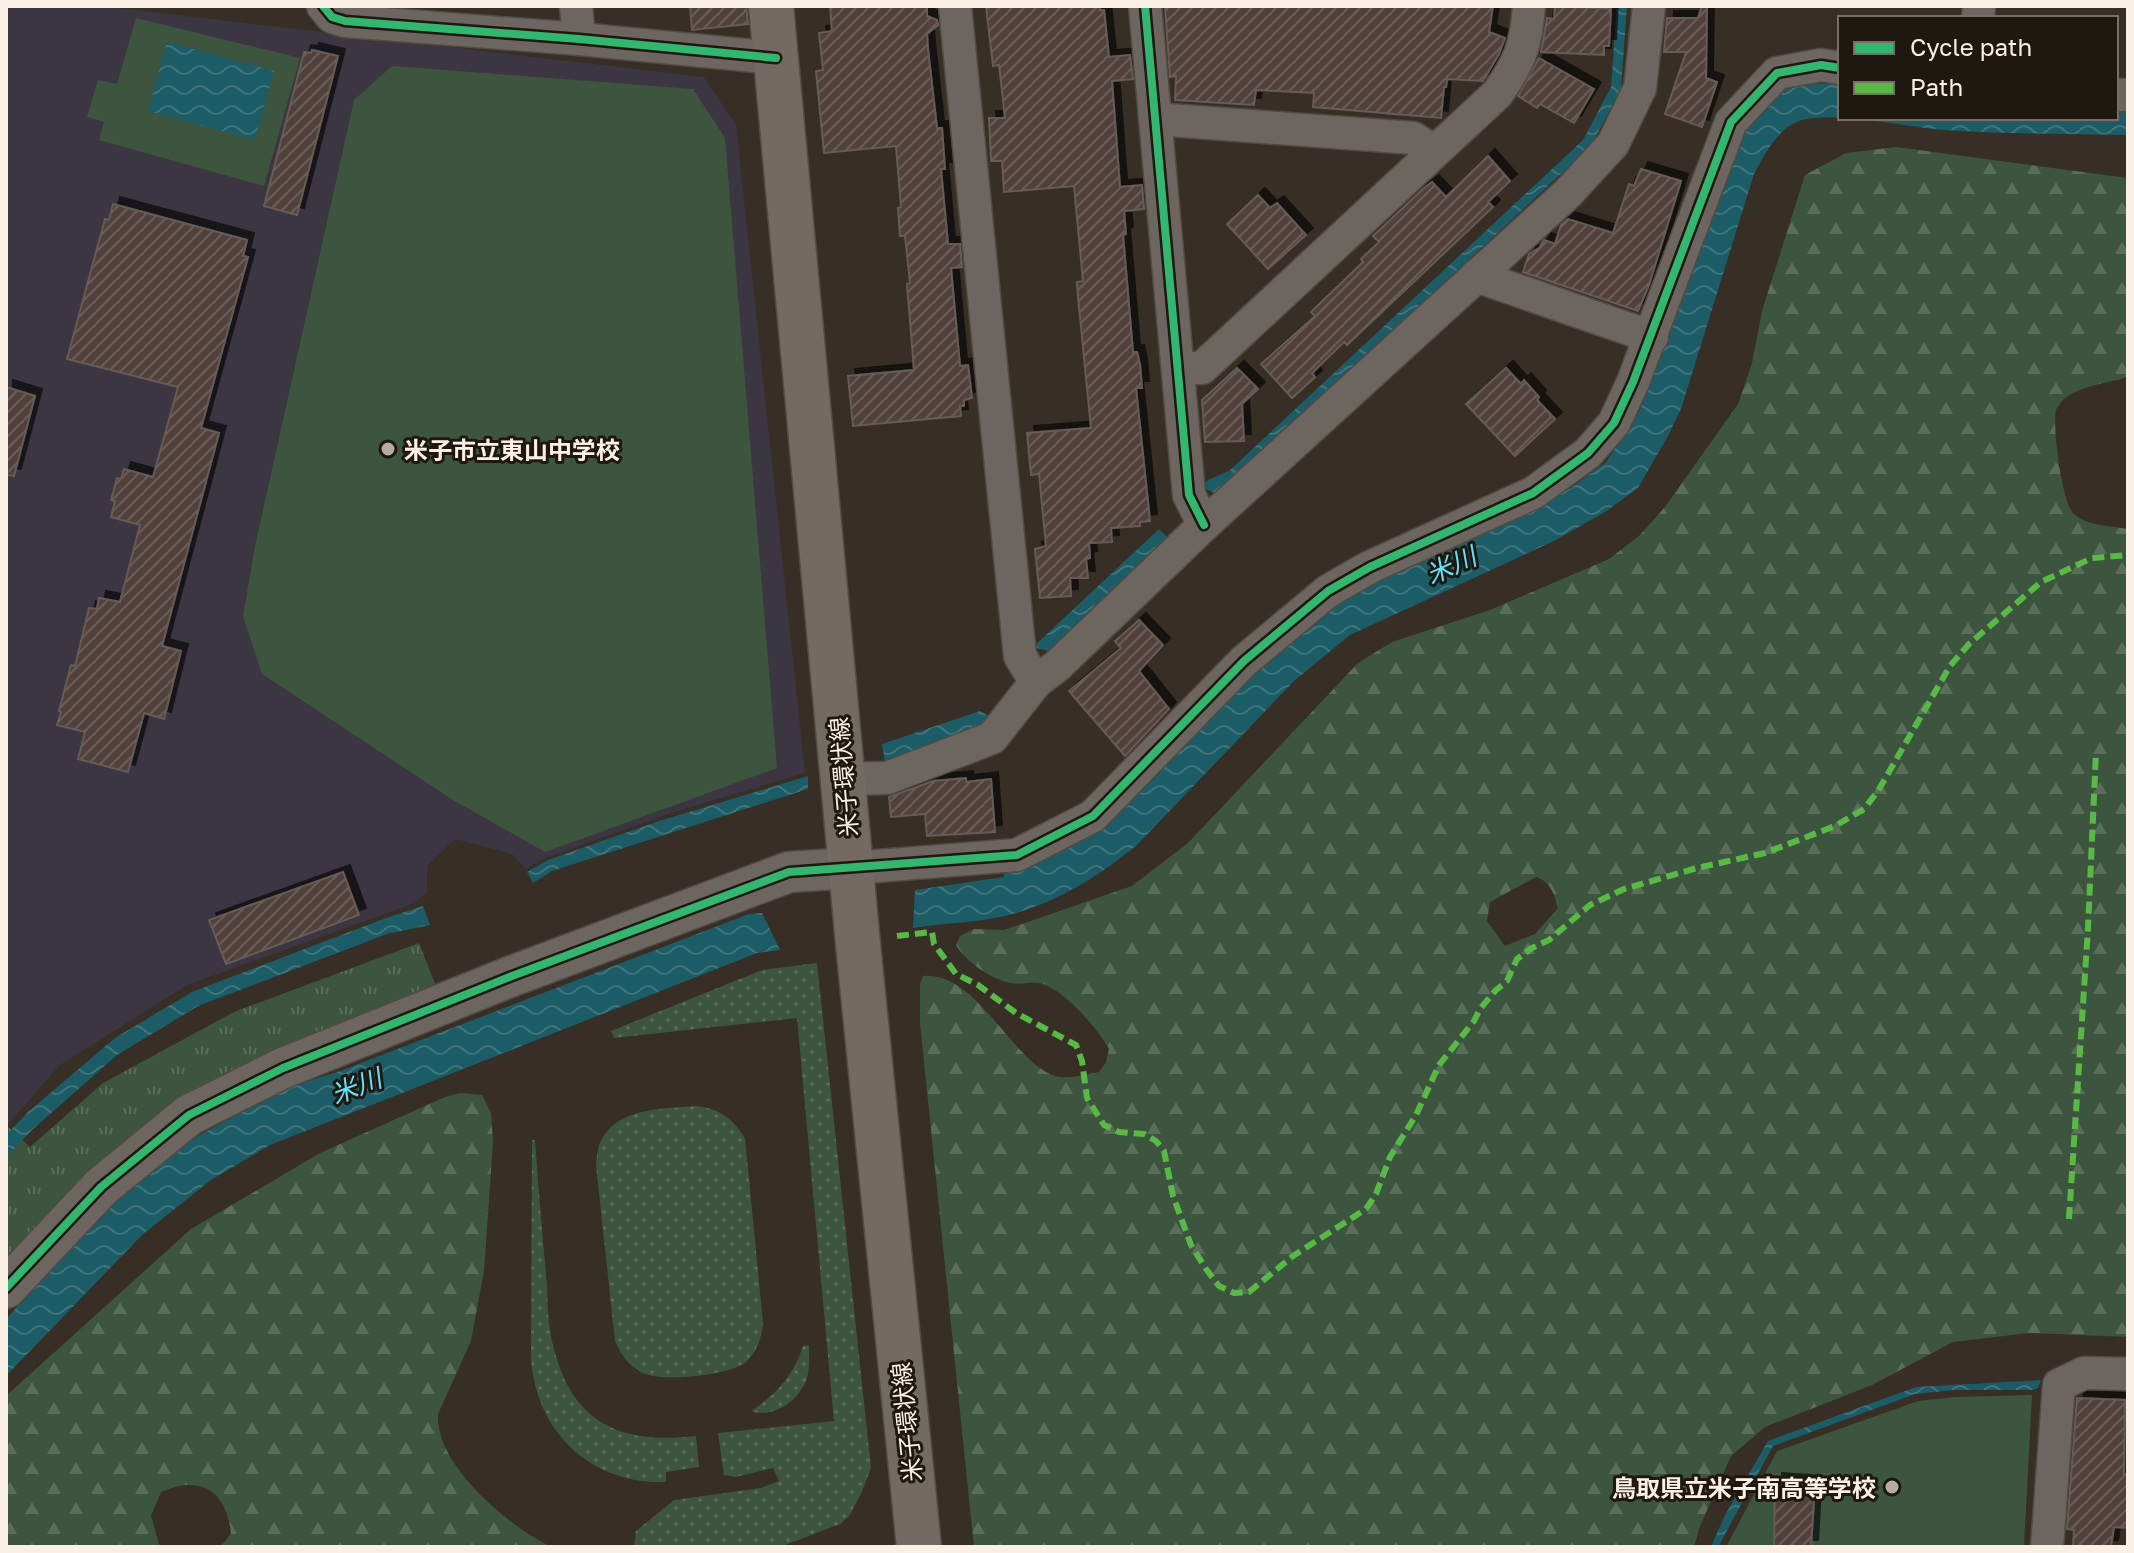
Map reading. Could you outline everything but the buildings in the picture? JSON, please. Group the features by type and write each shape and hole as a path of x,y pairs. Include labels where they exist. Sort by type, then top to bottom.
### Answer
{"main road":[{"name":"米子環状線","path":"771,6 919,1547"}],"street":[{"path":"323,6 332,17 345,21 776,58"},
{"path":"576,6 579,39"},
{"path":"955,6 1020,656 1036,682"},
{"path":"1145,6 1189,495 1204,525"},
{"path":"1178,368 1202,368 1497,94 1516,67 1527,36 1529,6"},
{"path":"844,779 887,778 992,738 1036,682 1057,666 1204,525 1568,193 1613,144 1640,88 1649,6"},
{"path":"6,1288 101,1187 189,1115 283,1068 512,976 789,872 1017,855 1093,816 1244,661 1328,591 1370,567 1533,493 1588,453 1614,423 1652,337 1731,122 1777,73 1821,65 1838,68"},
{"path":"1155,119 1413,138 1434,151"},
{"path":"1476,276 1652,337"},
{"path":"2047,1547 2059,1385 2084,1373 2128,1374"}],"shaded area":[{"name":"米子市立東山中学校","path":"6,6 102,6 704,77 736,125 805,773 671,813 543,859 526,869 512,854 455,839 427,866 427,892 415,903 187,985 60,1065 9,1123 6,1121"}],"green space":[{"path":"136,18 300,58 264,186 99,140 104,122 87,117 98,80 117,84"},
{"path":"392,66 693,89 725,138 777,768 545,852 453,800 262,674 243,616 255,546 354,100"},
{"path":"1896,147 2128,178 2128,377 2069,395 2057,408 2055,419 2062,481 2074,514 2092,523 2128,529 2128,1337 2029,1333 1953,1342 1872,1385 1765,1427 1731,1456 1694,1547 974,1547 920,1023 920,984 923,976 942,978 960,987 977,1001 1023,1053 1055,1076 1071,1077 1099,1072 1106,1062 1109,1049 1080,1012 1043,984 1011,983 988,974 960,951 956,945 960,936 974,929 1004,930 1132,886 1188,843 1358,663 1392,642 1490,610 1609,559 1640,535 1665,507 1738,404 1752,363 1762,311 1805,175 1846,153","holes":["1536,877 1551,889 1558,908 1535,934 1505,946 1487,921 1490,902"]},
{"path":"419,943 439,994 261,1066 6,1269 6,1125 30,1147 103,1083 234,1012"},
{"path":"817,963 871,1468 849,1516 840,1524 780,1547 634,1547 636,1531 674,1500 761,1488 779,1481 773,1468 735,1477 724,1475 718,1433 834,1421 797,1018 614,1038 611,1031 762,970"},
{"path":"460,1093 482,1095 491,1113 493,1142 484,1271 471,1341 438,1414 440,1433 448,1453 478,1492 516,1525 552,1547 220,1547 231,1534 224,1507 210,1490 188,1485 161,1492 151,1516 160,1547 6,1547 6,1396 191,1229 320,1153"},
{"path":"695,1106 724,1115 745,1138 763,1323 753,1354 738,1367 699,1376 658,1377 633,1366 615,1341 597,1153 606,1133 627,1117 640,1112"},
{"path":"532,1140 535,1140 549,1325 560,1369 585,1409 602,1422 643,1436 696,1436 699,1467 666,1472 666,1482 639,1481 591,1463 556,1430 543,1408 531,1357"},
{"path":"809,1345 808,1374 799,1394 777,1410 751,1411 783,1383 803,1346"},
{"name":"鳥取県立米子南高等学校","path":"2032,1395 2024,1547 1726,1547 1777,1451 1918,1401"}],"water":[{"path":"1617,6 1627,6 1621,89 1591,146 1217,494 1201,487 1208,480 1229,471 1583,140 1611,87"},
{"path":"167,42 274,71 255,140 148,111"},
{"name":"米川","path":"1838,83 1838,118 1816,118 1793,124 1773,142 1754,174 1681,409 1638,488 1605,512 1554,541 1350,635 1294,681 1136,846 1091,879 1058,897 1005,916 913,928 915,890 1004,877 1004,872 1016,868 1310,616 1408,561 1571,488 1606,462 1640,410 1726,148 1782,90 1808,84"},
{"path":"2118,101 2128,102 2128,135 1943,130 1871,120 2118,120"},
{"path":"1159,529 1168,538 1048,651 1033,647"},
{"path":"980,711 989,716 980,726 885,762 882,744"},
{"path":"808,776 808,789 552,871 533,883 527,872 548,860 659,821"},
{"path":"423,906 430,925 387,934 198,1006 117,1055 6,1157 6,1135 28,1112 115,1038 192,992"},
{"name":"米川","path":"762,913 780,950 757,953 270,1145 211,1180 142,1235 6,1376 6,1319 136,1181 196,1137 283,1089 340,1071 749,914"},
{"path":"2041,1380 2038,1388 2033,1390 1953,1390 1915,1394 1773,1446 1718,1547 1711,1547 1724,1517 1768,1441 1916,1387"}],"marked path":[{"path":"897,936 932,932 934,944 956,974 978,985 1016,1013 1076,1045 1082,1061 1087,1098 1104,1125 1119,1132 1144,1134 1156,1141 1164,1151 1173,1196 1191,1245 1219,1286 1234,1293 1249,1292 1293,1256 1366,1209 1439,1065 1480,1009 1507,981 1517,959 1549,940 1590,905 1624,889 1765,853 1835,826 1864,809 1878,791 1950,666 1969,644 2041,582 2092,558 2128,555"},
{"path":"2069,1219 2096,752"}],"cycle path":[{"path":"323,6 332,17 345,21 776,58"},
{"path":"1145,6 1189,495 1204,525"},
{"path":"6,1288 101,1187 189,1115 283,1068 512,976 789,872 1017,855 1093,816 1244,661 1328,591 1370,567 1533,493 1588,453 1614,423 1633,382 1731,122 1777,73 1821,65 1838,68"}],"place":[{"name":"米子市立東山中学校","path":"388,449"},
{"name":"鳥取県立米子南高等学校","path":"1892,1487"}]}
